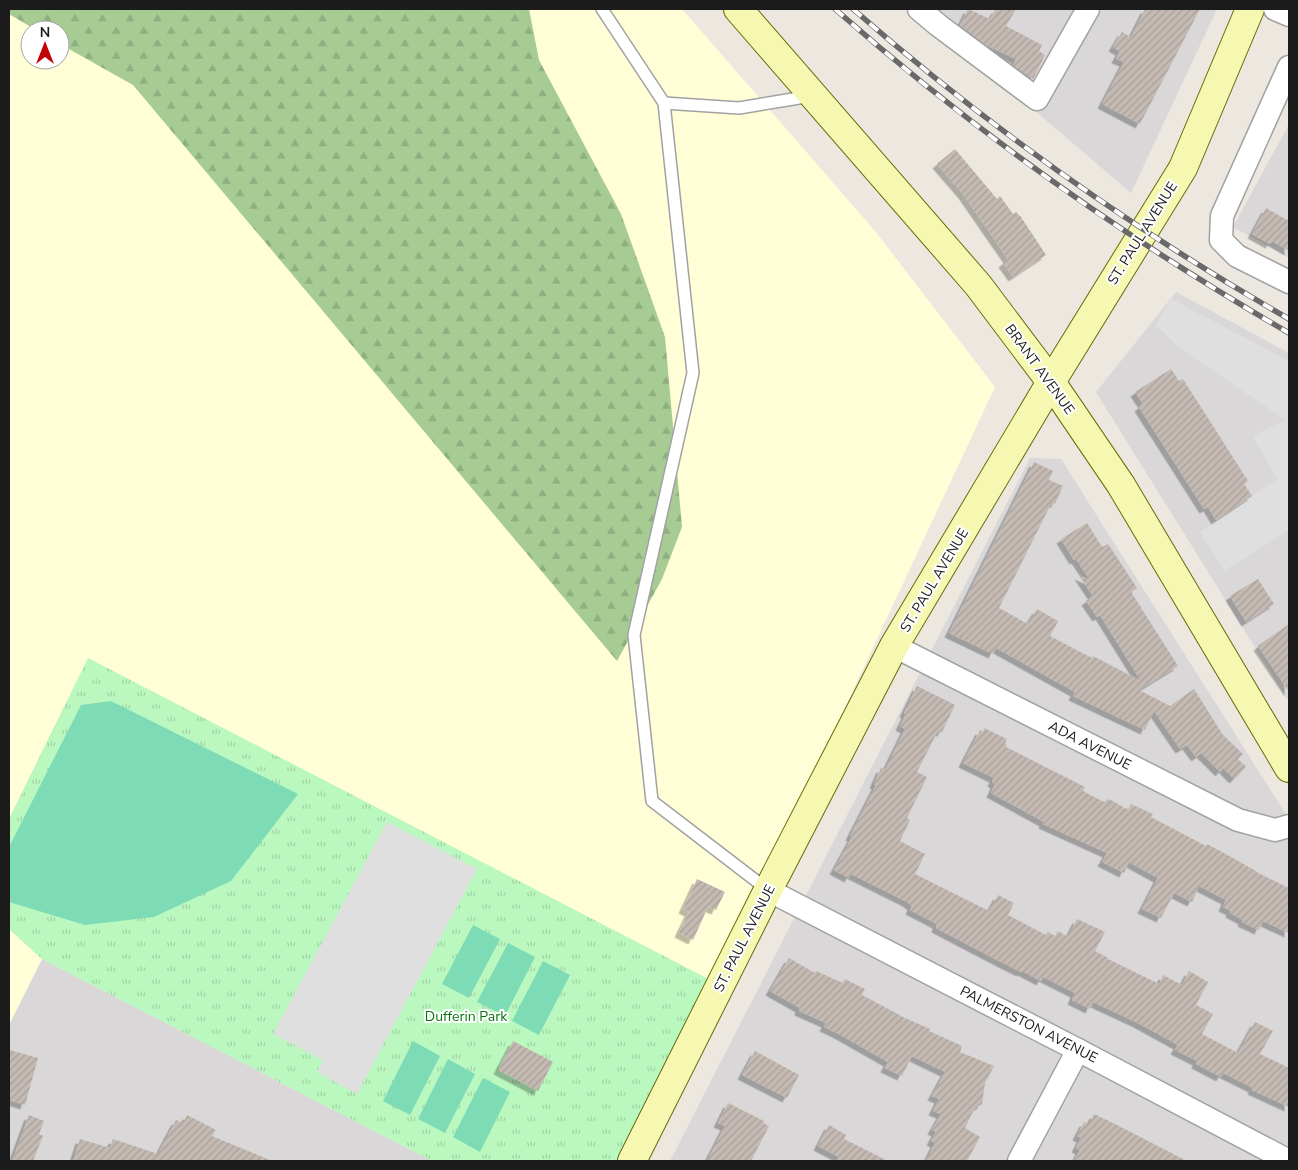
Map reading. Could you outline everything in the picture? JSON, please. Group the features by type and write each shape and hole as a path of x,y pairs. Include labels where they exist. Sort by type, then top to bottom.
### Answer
{"main road":[{"name":"BRANT AVENUE","path":"738,9 978,285 1051,382 1121,485 1289,768"},
{"name":"ST. PAUL AVENUE","path":"632,1161 768,890 894,646 1051,382 1182,168 1250,9"}],"street":[{"path":"919,9 942,17 1037,99 1088,9"},
{"path":"1275,9 1289,15"},
{"path":"1289,67 1222,216 1221,240 1237,256 1289,282"},
{"name":"ADA AVENUE","path":"894,646 1238,820 1275,830 1289,826"},
{"name":"PALMERSTON AVENUE","path":"768,890 1289,1161"},
{"path":"1019,1161 1078,1050"}],"lane":[{"path":"602,9 664,103 692,373 634,635 652,801 768,890"},
{"path":"664,103 739,108 813,96"}],"shaded area":[{"path":"9,9 682,9 875,231 995,387 716,983 88,659 9,819"},
{"path":"916,9 1217,9 1131,193"},
{"path":"1289,124 1289,258 1233,227"},
{"path":"1176,292 1289,353 1289,702 1096,392"},
{"path":"1171,299 1289,361 1289,530 1224,571 1200,532 1277,479 1253,436 1285,420 1177,346 1156,325"},
{"path":"1030,458 1061,459 1289,819 1289,1161 670,1161"},
{"path":"387,822 477,869 357,1094 317,1072 323,1060 273,1034"},
{"path":"9,929 42,959 9,1025"},
{"path":"42,959 432,1161 9,1161 9,1025"}],"green space":[{"path":"9,9 529,9 539,60 621,214 665,337 682,527 662,579 617,661 133,85 70,50 70,20 20,21 9,14"},
{"name":"Dufferin Park","path":"88,658 716,983 616,1161 432,1161 42,959 9,929 9,819"},
{"path":"111,701 298,794 231,881 154,917 85,925 9,902 9,847 81,705"},
{"path":"473,925 500,939 469,998 442,984"},
{"path":"508,943 535,957 505,1016 477,1002"},
{"path":"543,961 570,975 539,1035 512,1021"},
{"path":"413,1041 440,1056 410,1115 383,1101"},
{"path":"448,1059 475,1074 445,1133 418,1119"},
{"path":"483,1078 510,1092 480,1152 453,1137"}],"building":[{"path":"968,9 990,19 996,9 1016,9 1006,26 1042,45 1039,51 1045,55 1033,79 1013,65 1016,59 986,45 960,25"},
{"path":"1145,9 1200,9 1140,124 1102,104 1124,62 1116,59 1120,51 1113,47 1122,32 1131,37"},
{"path":"955,149 997,199 1000,196 1013,214 1016,212 1021,217 1046,255 1013,277 1003,263 1008,259 963,194 937,164"},
{"path":"1266,208 1289,221 1289,251 1272,241 1270,244 1252,234"},
{"path":"1171,369 1179,381 1183,379 1248,481 1244,484 1252,496 1216,520 1208,507 1204,509 1139,407 1143,404 1135,392"},
{"path":"1034,462 1053,471 1049,480 1063,486 1055,504 1052,502 999,608 1028,624 1037,609 1058,621 1050,636 1141,681 1100,615 1097,617 1086,601 1093,596 1079,575 1090,580 1076,559 1074,560 1061,539 1087,523 1102,547 1108,544 1137,588 1131,592 1178,666 1139,690 1170,706 1194,689 1223,735 1243,754 1238,759 1246,767 1234,779 1223,768 1220,772 1201,753 1196,757 1187,745 1180,749 1154,711 1145,730 1073,696 1075,692 996,648 993,654 949,633"},
{"path":"1258,579 1274,604 1246,622 1230,596"},
{"path":"1289,624 1289,692 1258,646"},
{"path":"917,686 955,705 942,732 938,731 917,772 927,777 907,818 910,820 900,841 925,854 915,874 989,911 998,895 1014,903 1008,915 1046,935 1048,932 1055,936 1058,931 1068,937 1077,919 1105,932 1095,951 1159,984 1163,975 1182,985 1189,971 1208,982 1196,1005 1213,1014 1202,1034 1238,1053 1255,1022 1273,1031 1260,1054 1289,1068 1289,1107 1252,1090 1253,1088 1223,1073 1221,1077 1196,1064 1197,1061 1175,1050 1178,1045 1138,1023 1093,1002 1090,1009 1072,1000 1075,993 1043,977 1041,981 1001,962 936,928 937,924 910,910 912,906 907,902 851,874 849,878 834,870 852,837 850,836 876,785 874,784 881,768 885,770 905,729 900,726"},
{"path":"984,728 1007,739 1006,747 1085,787 1083,791 1104,802 1109,799 1128,810 1131,804 1153,814 1151,817 1206,846 1207,844 1256,872 1289,888 1289,933 1263,921 1259,930 1242,922 1243,920 1223,907 1226,900 1199,886 1192,902 1174,893 1161,918 1142,909 1158,878 1129,862 1124,873 1102,862 1107,853 1043,824 1044,822 991,793 995,784 992,782 994,778 963,763 980,730 983,732"},
{"path":"697,879 725,892 716,910 708,907 693,940 679,933 689,912 683,909"},
{"path":"789,958 815,973 816,971 843,983 845,979 865,989 862,995 930,1029 929,1031 962,1046 960,1052 994,1066 985,1083 982,1104 974,1109 965,1128 980,1137 967,1161 926,1161 935,1143 931,1141 936,1132 932,1130 941,1114 933,1111 939,1099 932,1096 945,1072 912,1056 902,1076 885,1068 888,1062 824,1027 826,1023 799,1011 800,1008 770,991"},
{"path":"513,1041 553,1062 538,1091 498,1070"},
{"path":"9,1050 38,1058 25,1105 9,1100"},
{"path":"755,1051 799,1075 787,1098 742,1075"},
{"path":"728,1103 764,1121 763,1123 769,1126 751,1161 707,1161 725,1126 718,1123"},
{"path":"1094,1114 1187,1161 1074,1161 1080,1150 1076,1148 1081,1138 1077,1136 1084,1122 1089,1124"},
{"path":"29,1115 44,1121 39,1134 43,1136 33,1161 12,1161"},
{"path":"187,1115 216,1130 212,1136 272,1161 73,1161 80,1139 110,1148 113,1139 158,1154 176,1120 183,1123"},
{"path":"829,1125 846,1135 844,1139 888,1161 836,1161 839,1157 818,1146"}],"railway":[{"path":"835,9 943,99 1054,182 1169,260 1289,333"},
{"path":"853,9 956,95 1064,175 1174,250 1289,319"}]}
